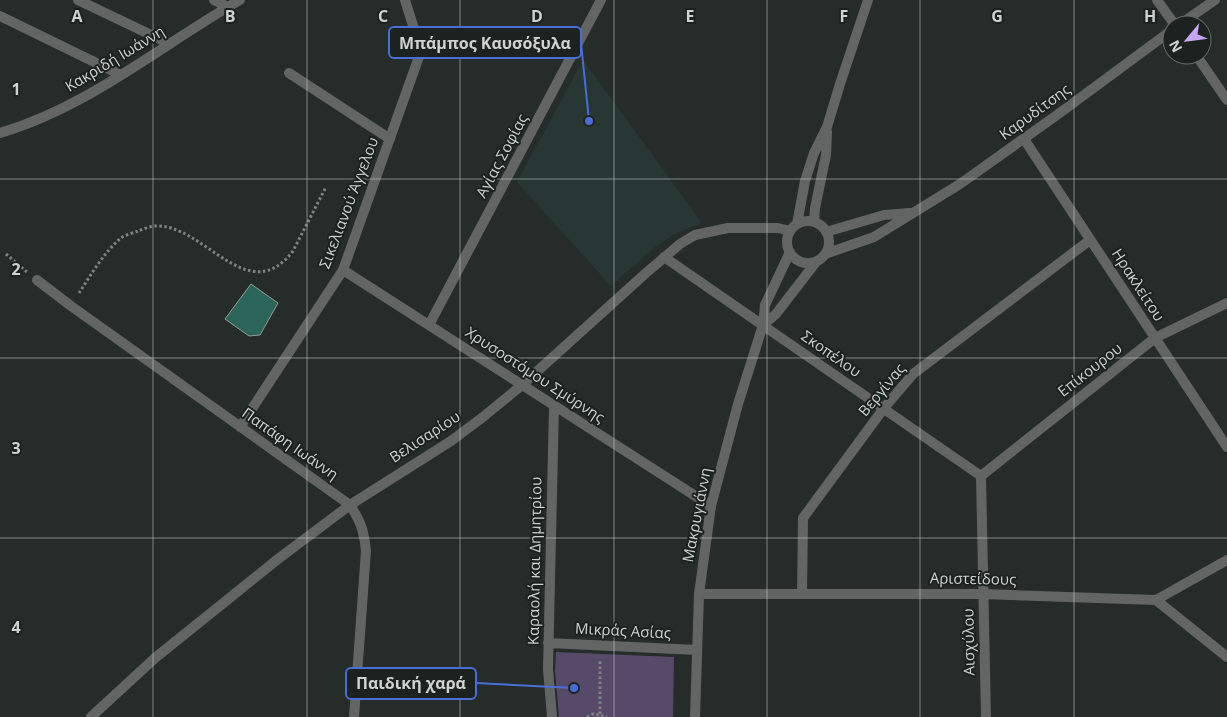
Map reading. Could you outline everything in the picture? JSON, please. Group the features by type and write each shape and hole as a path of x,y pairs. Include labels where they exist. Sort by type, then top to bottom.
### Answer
{"street":[{"path":"78,0 170,44"},
{"path":"214,0 228,7"},
{"name":"Κακριδή Ιωάννη","path":"0,133 29,123 83,98 240,0"},
{"name":"Σικελιανού Άγγελου","path":"240,427 343,270 421,51 405,0"},
{"name":"Αγίας Σοφίας","path":"429,325 601,0"},
{"name":"Μακρυγιάννη","path":"695,717 699,594 711,506 738,404 763,325 765,305 790,252 787,245 788,238 794,228 805,181 814,153 827,128 868,0"},
{"path":"1157,0 1168,15"},
{"path":"1193,15 1215,0"},
{"path":"0,16 121,76"},
{"name":"Καρυδίτσης","path":"825,254 874,236 960,184 1162,37"},
{"path":"1203,65 1227,100"},
{"path":"289,73 390,139"},
{"name":"Μακρυγιάννη","path":"814,222 826,155 827,128"},
{"name":"Ηρακλείτου","path":"1024,139 1227,447"},
{"name":"Καρυδίτσης","path":"826,232 884,215 911,212"},
{"path":"794,228 805,221 814,222 821,226 829,239 825,254"},
{"name":"Βελισαρίου","path":"91,717 155,658 278,559 350,505 451,441 522,385 664,257 695,235 728,228 794,228"},
{"name":"Βεργίνας","path":"802,594 803,518 884,408 913,374 1090,240"},
{"path":"790,252 794,258 801,262 816,262"},
{"name":"Μακρυγιάννη","path":"763,325 776,314 816,262 825,254"},
{"name":"Σκοπέλου","path":"664,257 981,476"},
{"name":"Χρυσοστόμου Σμύρνης","path":"343,270 711,506"},
{"name":"Παπάφη Ιωάννη","path":"37,280 350,505 360,521 365,535 366,551 354,717"},
{"name":"Επίκουρου","path":"981,476 1155,338 1227,303"},
{"name":"Καραολή και Δημητρίου","path":"552,717 548,643 554,406"},
{"name":"Αισχύλου","path":"981,476 986,717"},
{"path":"1227,560 1156,600 1227,656"},
{"name":"Αριστείδους","path":"699,594 983,594 1156,600"},
{"name":"Μικράς Ασίας","path":"548,643 697,650"}],"path":[{"path":"71,306 88,279 121,237 155,225 173,228 196,240 226,261 243,269 256,271 273,268 287,259 293,251 326,187"},
{"path":"6,254 37,280"},
{"path":"600,646 600,714"},
{"path":"587,717 593,714 600,714 606,717"}],"shaded area":[{"path":"583,60 702,223 674,234 654,248 611,286 517,182"},
{"path":"556,652 674,657 673,717 559,717 555,671"}],"building":[{"path":"251,284 278,303 260,335 249,336 225,319"}],"place":[{"name":"Μπάμπος Καυσόξυλα","path":"589,121"},
{"name":"Παιδική χαρά","path":"574,688"}]}
